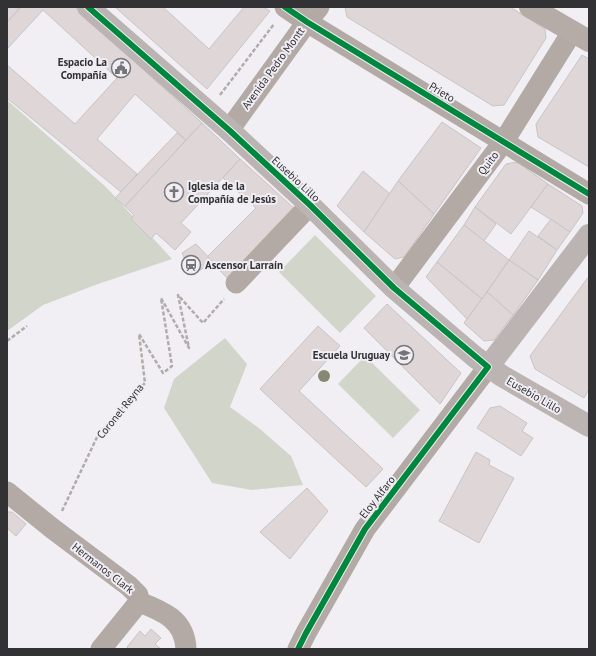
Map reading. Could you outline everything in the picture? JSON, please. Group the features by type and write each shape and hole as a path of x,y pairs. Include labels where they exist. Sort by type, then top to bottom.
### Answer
{"main road":[{"path":"530,7 580,37"}],"street":[{"name":"Eusebio Lillo","path":"88,7 229,130 310,205 394,288 488,367 589,426"},
{"name":"Prieto","path":"285,7 313,14 504,141 589,194"},
{"name":"Avenida Pedro Montt","path":"229,130 313,14"},
{"name":"Quito","path":"394,288 580,37"},
{"path":"236,283 310,205"},
{"name":"Eloy Alfaro","path":"298,649 309,626 365,529 589,235"},
{"name":"Hermanos Clark","path":"7,492 53,529 129,586 138,595 139,602 159,609 171,616 184,635 186,649"},
{"path":"101,649 139,602"}],"path":[{"path":"208,111 285,7"},
{"path":"7,341 27,326"}],"shaded area":[{"path":"7,100 107,188 172,259 98,284 43,305 7,331"},
{"path":"315,235 376,296 340,333 279,272"},
{"path":"225,338 247,364 230,407 260,429 291,456 303,485 252,490 212,483 164,408 174,379"},
{"path":"365,356 420,410 393,438 338,384"}],"building":[{"path":"7,7 20,8 7,22"},
{"path":"21,7 75,7 202,123 186,140 135,94 97,139 137,174 121,192 7,98 7,65 75,124 117,78 43,10 7,49 7,22"},
{"path":"115,7 163,7 209,49 244,7 263,7 270,11 207,89"},
{"path":"345,7 510,7 545,29 546,38 504,105 493,106 347,17"},
{"path":"582,55 589,59 589,167 538,137 536,124"},
{"path":"442,122 481,148 434,214 398,181"},
{"name":"Iglesia de la Compañía de Jesús","path":"202,123 240,159 181,223 191,232 175,250 156,233 151,239 131,219 134,215 125,206"},
{"path":"177,133 186,140 125,206 115,198"},
{"path":"240,159 296,210 229,280 207,257 256,208 223,178"},
{"path":"517,162 548,184 511,234 475,207 506,164"},
{"path":"363,171 390,194 364,232 337,206"},
{"path":"398,181 434,214 404,257 395,259 364,232"},
{"path":"548,184 582,206 583,213 570,232 531,207"},
{"path":"475,207 496,224 484,241 464,225"},
{"path":"551,219 570,232 557,250 538,236"},
{"path":"464,225 509,260 482,299 437,262"},
{"path":"529,231 557,250 538,280 509,260"},
{"path":"196,244 214,263 192,274 182,253"},
{"path":"509,260 538,280 513,315 487,292"},
{"path":"437,262 482,299 467,319 426,277"},
{"path":"589,276 589,389 584,398 535,369 530,356"},
{"path":"487,292 513,315 494,340 484,341 464,323"},
{"path":"387,304 461,373 440,404 364,328"},
{"path":"318,326 340,346 299,391 383,469 366,487 260,389"},
{"path":"500,406 527,423 522,431 533,438 521,456 477,428 490,408"},
{"path":"476,452 490,460 489,465 514,478 479,543 439,521"},
{"path":"307,488 328,511 290,559 260,532"},
{"path":"7,512 12,512 26,524 16,536 7,528"},
{"path":"151,629 161,638 155,644 161,649 129,649 127,647 140,631 145,636"}],"cycle path":[{"path":"88,7 229,130 310,205 394,288 488,367 365,529 298,649"},
{"path":"285,7 307,22 589,194"}],"place":[{"name":"Espacio La Compañía","path":"121,68"},
{"name":"Iglesia de la Compañía de Jesús","path":"174,192"},
{"name":"Ascensor Larraín","path":"191,265"},
{"name":"Escuela Uruguay","path":"404,355"}]}
